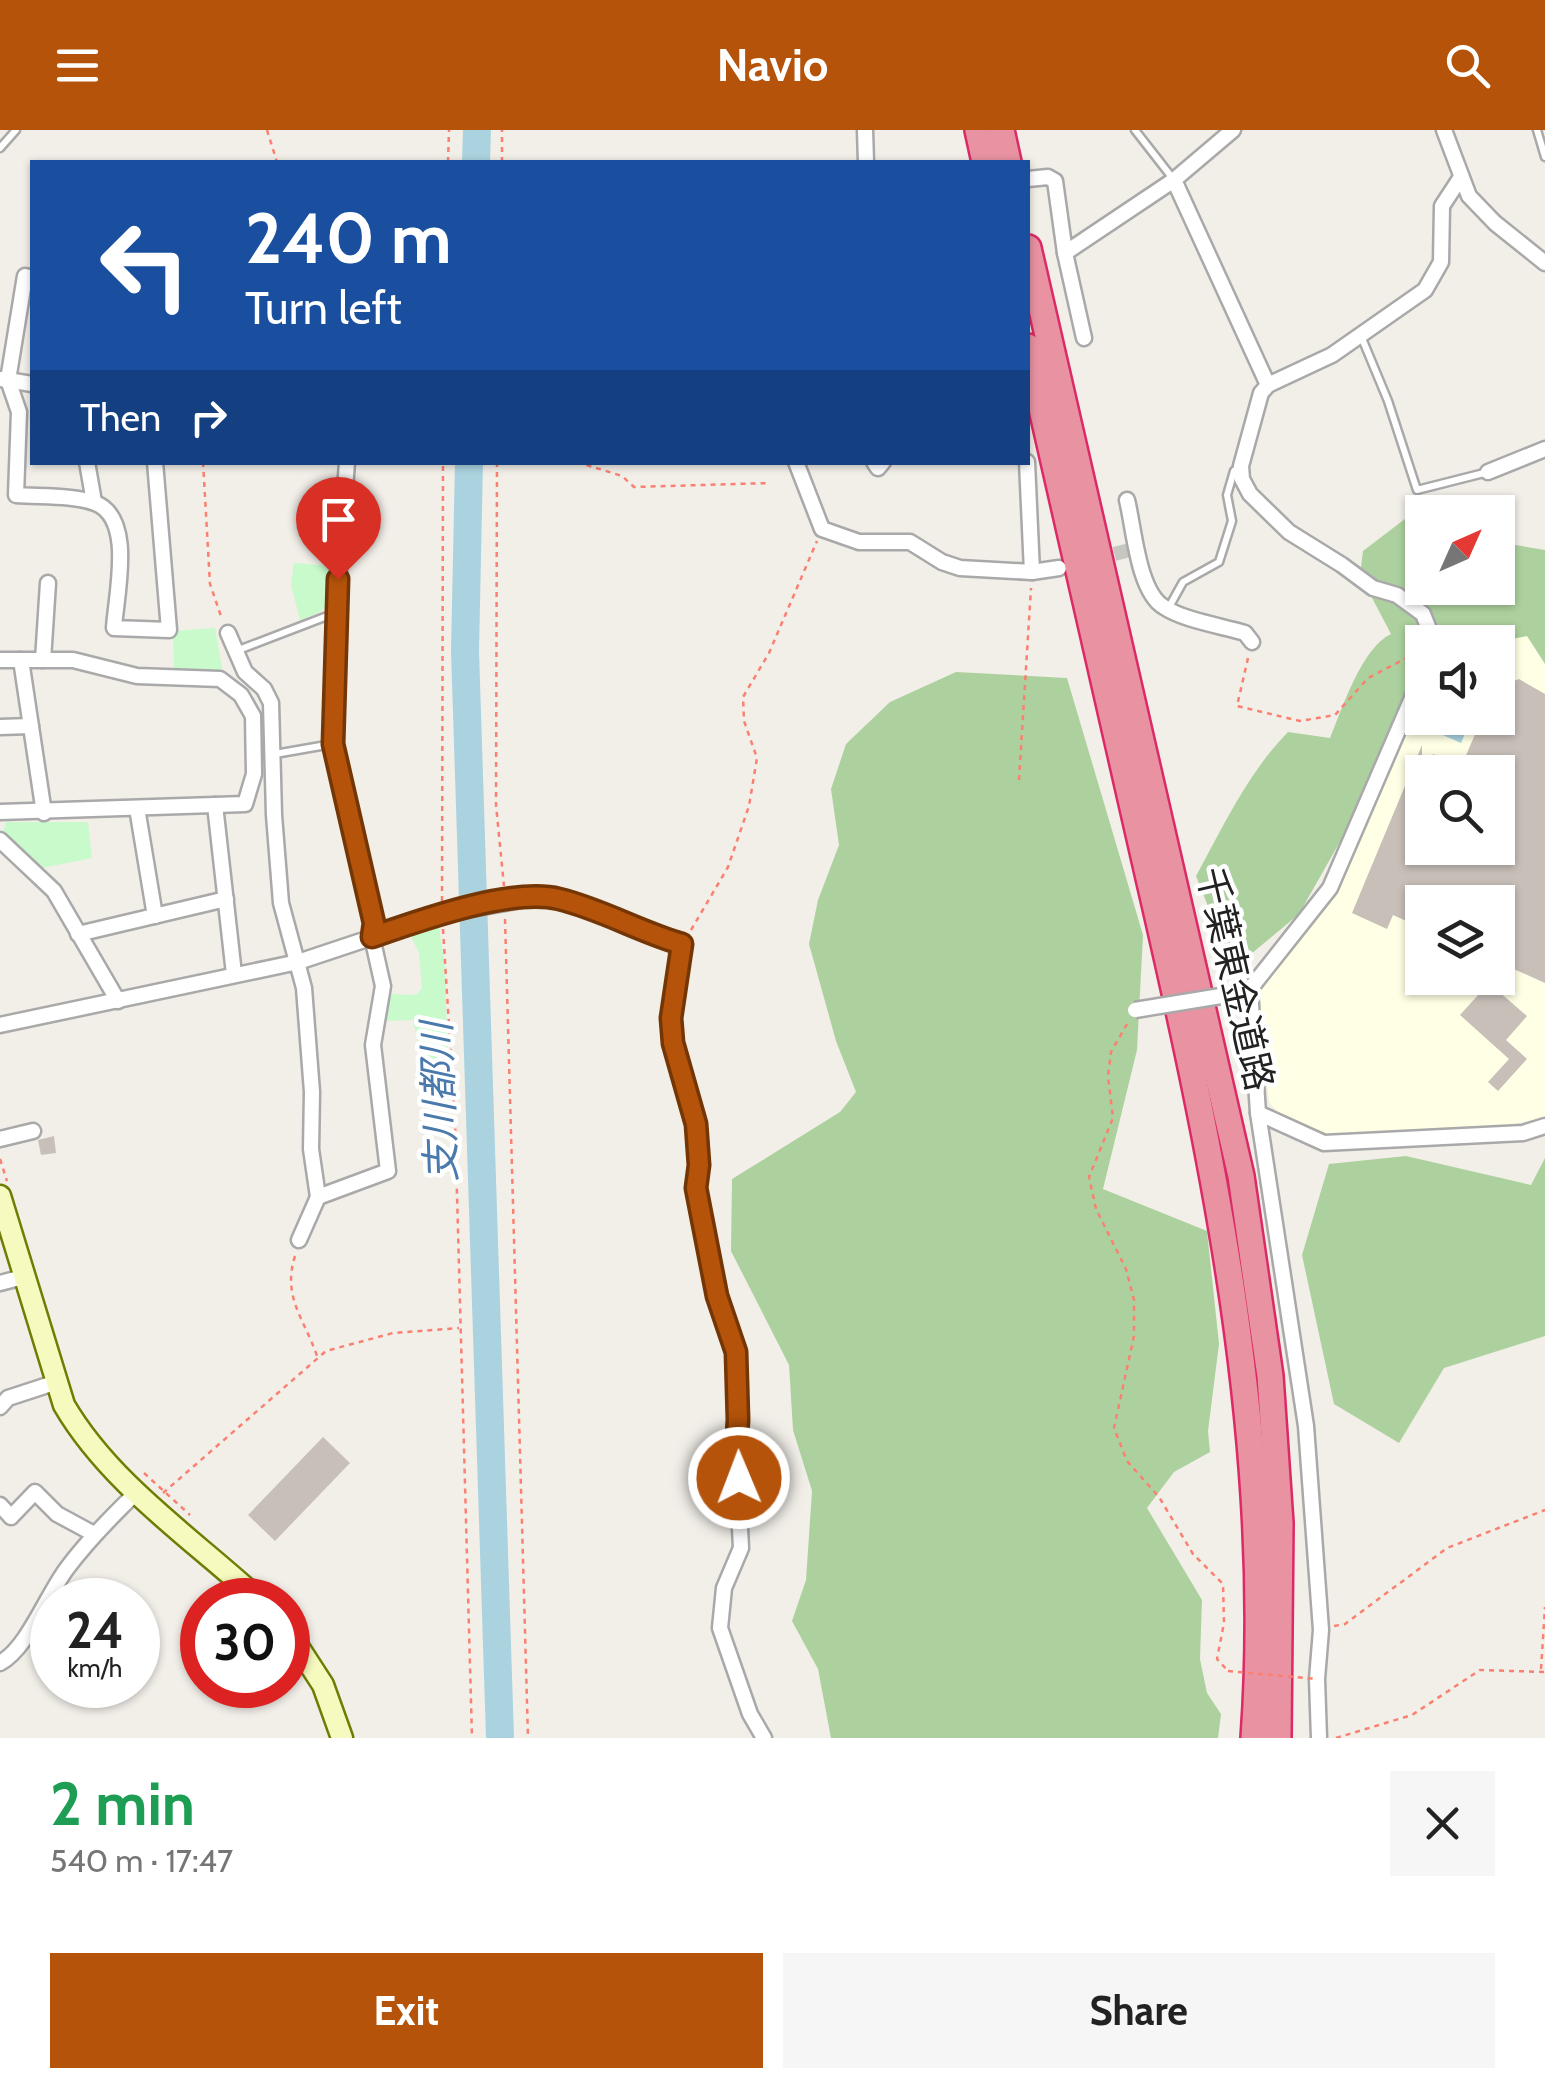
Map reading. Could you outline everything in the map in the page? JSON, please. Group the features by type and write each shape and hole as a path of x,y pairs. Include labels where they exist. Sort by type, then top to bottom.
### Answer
{"highway":[{"path":"978,130 985,160"},
{"path":"1000,130 1008,160"},
{"name":"千葉東金道路","path":"1030,257 1247,1208 1270,1376 1280,1522 1278,1738"},
{"name":"千葉東金道路","path":"1030,356 1188,1047 1224,1233 1240,1344 1251,1472 1257,1590 1254,1738"}],"street":[{"path":"865,130 866,160"},
{"path":"1065,253 1174,180 1233,130"},
{"path":"1444,130 1469,196 1545,262"},
{"path":"1030,179 1048,177 1058,189 1065,253 1084,338"},
{"path":"1427,625 1423,614 1396,595 1373,588 1289,532 1250,494 1242,480 1242,466 1261,392 1268,385 1332,355 1424,290 1442,262 1442,206 1461,177"},
{"path":"1174,180 1268,385"},
{"path":"30,277 25,276 4,379 19,412 16,495 94,502 114,516 120,534 114,628 169,630 154,465"},
{"path":"4,379 30,384"},
{"path":"1488,472 1545,450"},
{"path":"88,465 94,502"},
{"path":"318,1196 388,1171 373,1046 383,986 372,937 374,923 333,744 336,612 347,465"},
{"path":"797,465 822,529 859,542 910,542 960,568 1032,572 1059,568"},
{"path":"1027,465 1032,572"},
{"path":"1127,500 1146,588 1155,601 1168,610 1245,633 1252,642"},
{"path":"44,660 48,584"},
{"path":"228,633 245,672 264,689 271,703 281,904 304,988 312,1092 310,1149 318,1196 300,1240"},
{"path":"0,660 73,660 138,676 220,679 242,695 253,716 254,774 245,804 0,812"},
{"path":"21,660 44,813"},
{"path":"1135,1010 1250,989 1330,888 1405,714"},
{"path":"0,727 31,726"},
{"path":"215,805 234,974"},
{"path":"138,808 154,916"},
{"path":"0,840 54,891 118,1001"},
{"path":"0,1025 298,962 442,914 545,896 682,944 671,1018 673,1043 696,1124 696,1188 714,1278 736,1352 741,1548 724,1588 720,1628 750,1714 764,1738"},
{"path":"78,934 226,899"},
{"path":"1250,989 1258,1112 1306,1426 1321,1630 1317,1679 1319,1738"},
{"path":"1258,1112 1324,1142 1523,1133 1545,1126"},
{"path":"0,1139 33,1131"},
{"path":"5,1192 23,1278 64,1405 76,1426 138,1491 235,1578"},
{"path":"0,1283 23,1278"},
{"path":"0,1407 8,1398 57,1382"},
{"path":"0,1663 26,1638 44,1600 94,1534 138,1491"},
{"path":"0,1505 11,1516 35,1492 58,1514 94,1534"},
{"path":"310,1666 322,1685 342,1738"}],"lane":[{"path":"0,148 16,130"},
{"path":"1135,130 1174,180"},
{"path":"1537,130 1545,157"},
{"path":"1360,335 1388,400 1418,490 1488,472"},
{"path":"1168,610 1182,582 1219,562 1232,521 1227,495 1234,471 1242,466"},
{"path":"236,652 336,612"},
{"path":"275,754 333,744"}],"path":[{"path":"267,130 276,160"},
{"path":"448,160 449,130"},
{"path":"502,130 502,160"},
{"path":"203,465 210,584 228,633"},
{"path":"443,465 442,914 454,1122 472,1738"},
{"path":"497,465 496,805 506,901 528,1738"},
{"path":"587,465 622,476 634,487 770,483"},
{"path":"682,944 728,867 748,806 757,758 744,721 743,697 768,653 822,529"},
{"path":"1019,780 1032,572"},
{"path":"1252,642 1237,706 1300,721 1335,715 1368,678 1405,659"},
{"path":"1135,1010 1111,1052 1108,1076 1112,1118 1090,1177 1096,1208 1126,1269 1134,1300 1134,1336 1114,1428 1126,1461 1159,1497 1193,1554 1224,1584 1224,1623 1217,1659 1228,1671 1317,1679"},
{"path":"0,1158 5,1192"},
{"path":"300,1240 289,1294 306,1322 318,1358"},
{"path":"164,1492 326,1350 393,1332 460,1328"},
{"path":"138,1468 192,1517"},
{"path":"1321,1630 1344,1624 1447,1548 1545,1510"},
{"path":"1336,1738 1412,1715 1480,1670 1543,1671 1545,1606"}],"shaded area":[{"path":"1527,635 1545,663 1545,1117 1483,1131 1329,1135 1281,1116 1269,1102 1259,991 1334,888 1405,725 1405,735 1515,735 1515,638"}],"green space":[{"path":"1405,519 1405,605 1515,605 1515,545 1545,550 1545,664 1527,636 1515,638 1515,625 1405,625 1405,695 1354,817 1299,914 1233,969 1196,876 1248,783 1273,748 1288,732 1330,738 1362,665 1391,634 1360,575 1363,551"},
{"path":"294,563 333,566 327,607 300,620 291,585"},
{"path":"215,628 223,673 174,671 173,631"},
{"path":"956,672 1067,678 1143,935 1137,1050 1103,1189 1207,1231 1219,1344 1208,1431 1210,1452 1174,1472 1147,1508 1202,1600 1200,1659 1207,1693 1221,1714 1218,1738 831,1738 818,1669 792,1621 806,1580 812,1491 793,1430 789,1365 731,1251 732,1179 840,1112 856,1092 836,1041 809,944 818,900 839,845 831,789 846,744 890,702"},
{"path":"6,822 88,822 92,858 42,868 2,835"},
{"path":"438,922 445,967 449,1104 430,1105 413,1020 382,1021 390,994 416,995 422,988 419,953 408,930"},
{"path":"1406,1156 1531,1185 1545,1158 1545,1336 1444,1368 1399,1443 1334,1404 1302,1255 1329,1164"}],"water":[{"path":"1443,735 1465,735 1461,743"}],"building":[{"path":"1519,679 1545,694 1545,983 1515,970 1515,885 1405,885 1405,920 1393,915 1387,929 1352,913 1405,786 1405,865 1515,865 1515,755 1466,755 1475,735 1515,735 1515,680"},
{"path":"1478,995 1503,995 1527,1016 1506,1040 1527,1059 1498,1091 1488,1082 1509,1059 1460,1015"},
{"path":"54,1136 56,1153 41,1155 38,1140"},
{"path":"323,1437 350,1463 275,1541 248,1515"}],"waterway":[{"name":"支川都川","path":"476,160 477,130"},
{"name":"支川都川","path":"469,465 465,651 500,1738"}],"tunnel":[{"path":"1094,559 1138,548"}],"route":[{"path":"338,579 333,744 374,923 372,937 442,914 545,896 682,944 671,1018 673,1043 696,1124 696,1188 717,1296 736,1352 739,1478"}]}
